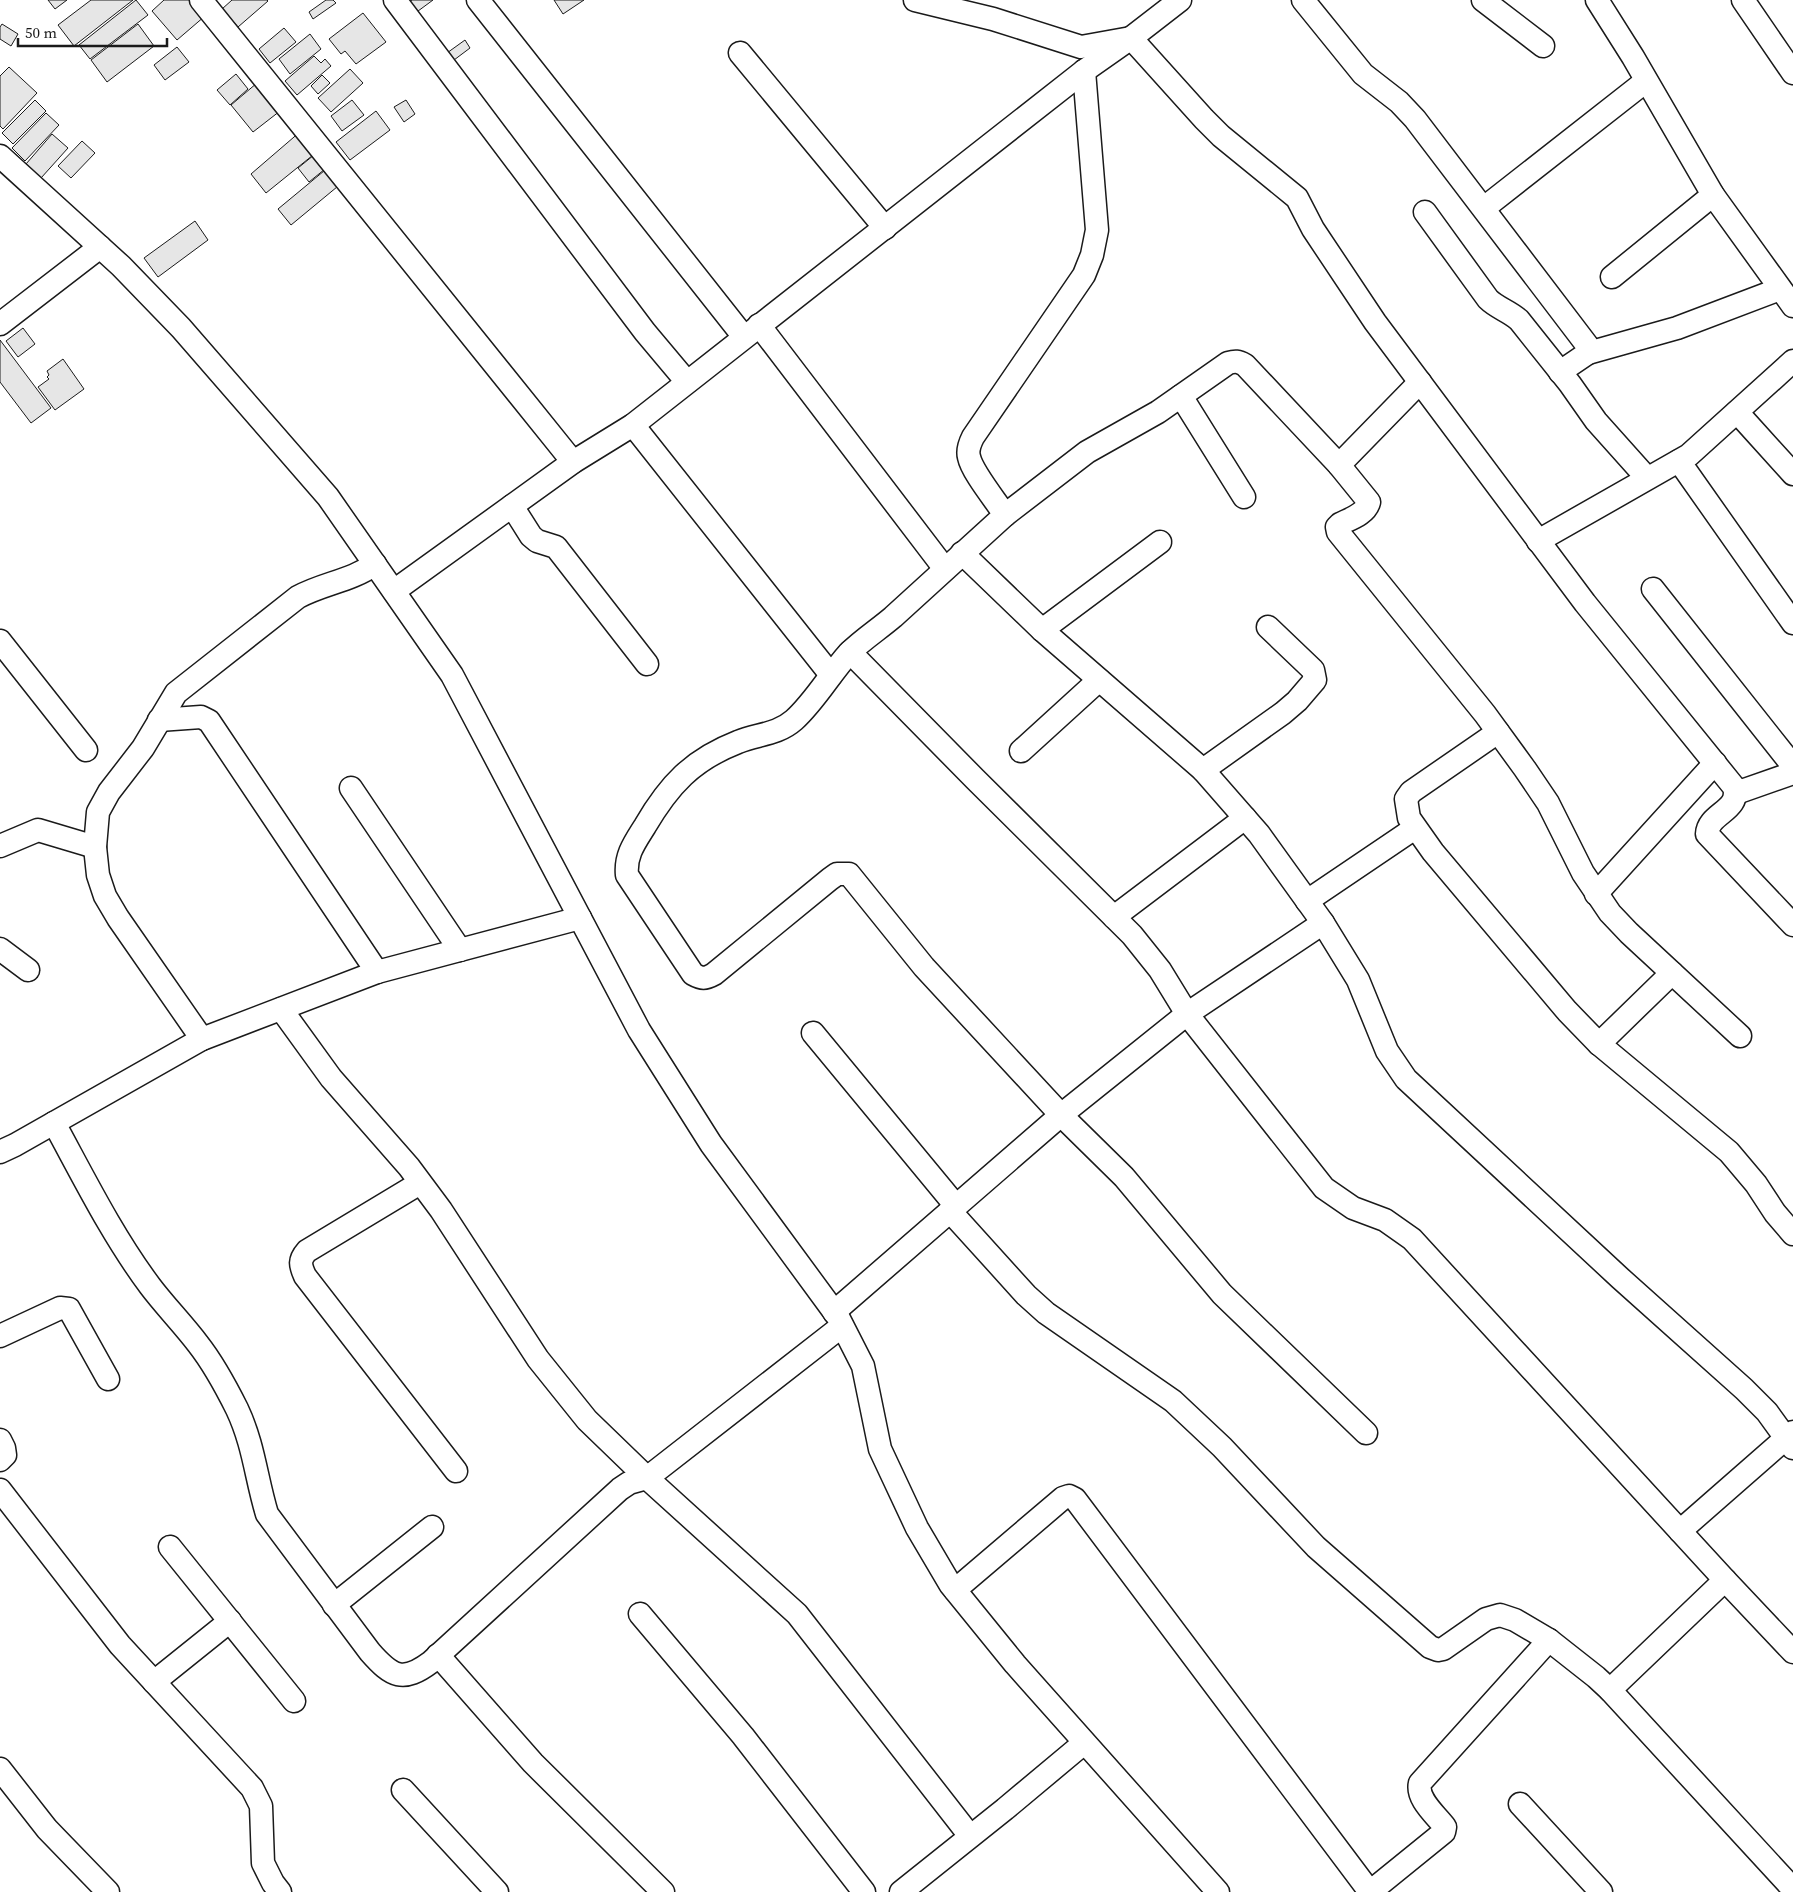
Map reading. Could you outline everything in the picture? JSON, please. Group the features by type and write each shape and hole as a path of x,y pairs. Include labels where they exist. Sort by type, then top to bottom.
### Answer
{"street":[{"path":"201,0 573,462"},
{"path":"394,0 645,332 686,382"},
{"path":"478,0 752,331 945,569"},
{"path":"915,0 993,19 1082,47 1131,38"},
{"path":"394,591 573,462 633,424 1084,71 1180,0"},
{"path":"1303,0 1363,74 1399,102 1415,118 1587,345 1588,353"},
{"path":"1483,0 1543,46"},
{"path":"1560,372 1588,353 1787,298 1713,195 1597,0"},
{"path":"1744,0 1785,44 1793,73"},
{"path":"1131,38 1221,136 1297,198 1313,229 1374,322 1585,602 1734,787 1736,794 1733,803 1711,824 1707,834 1793,925"},
{"path":"740,53 885,228"},
{"path":"1005,515 974,468 969,456 969,446 973,437 1084,275 1092,255 1097,230 1084,71"},
{"path":"1484,208 1646,81"},
{"path":"0,156 100,247 182,328 322,489 394,591 452,676 639,1030 711,1144 838,1319 863,1366 880,1449 916,1528 955,1590 1015,1664 1218,1892"},
{"path":"1612,277 1713,195"},
{"path":"1424,212 1488,299 1519,320 1610,438 1647,478"},
{"path":"0,324 100,247"},
{"path":"1538,541 1689,455 1793,361"},
{"path":"1366,1433 1222,1294 1124,1176 1061,1115 924,967 849,874 837,874 830,879 714,974 701,979 693,974 627,874 626,866 628,855 661,799 673,785 692,767 715,752 739,741 776,732 793,720 811,701 850,652 891,619 1005,515 1087,452 1158,412 1228,363 1240,362 1339,465 1367,497 1368,507 1363,512 1340,524 1337,527 1338,532 1492,724 1548,803 1583,872 1610,914 1740,1036"},
{"path":"1339,465 1420,382"},
{"path":"1181,396 1244,497"},
{"path":"1737,412 1793,474"},
{"path":"633,424 831,675"},
{"path":"1679,461 1793,623"},
{"path":"512,506 531,536 537,541 556,548 647,664"},
{"path":"1042,630 1160,542"},
{"path":"962,553 1042,630 1203,770 1259,834 1323,923 1358,980 1387,1051 1406,1079 1620,1278 1744,1389 1791,1440 1680,1531"},
{"path":"202,1039 118,918 105,896 98,875 95,847 98,812 109,792 143,748 176,693 298,598 314,588 348,579 362,573 375,564"},
{"path":"1652,589 1793,766"},
{"path":"1203,770 1283,713 1297,701 1315,680 1313,670 1308,664 1268,626"},
{"path":"0,640 86,750"},
{"path":"850,652 1132,935 1160,970 1187,1014 1324,1188 1353,1208 1385,1220 1412,1239 1724,1580 1793,1652"},
{"path":"1020,751 1100,680"},
{"path":"159,720 202,717 209,721 377,972"},
{"path":"1492,724 1411,792 1410,815 1433,852 1561,1003 1599,1044 1729,1152 1756,1184 1775,1213 1793,1234"},
{"path":"1596,894 1715,763"},
{"path":"1736,794 1793,773"},
{"path":"351,788 460,950"},
{"path":"1307,901 1410,815"},
{"path":"1114,917 1245,818"},
{"path":"0,846 38,830 95,847"},
{"path":"0,1152 202,1039 377,972 580,918"},
{"path":"54,1123 130,1257 150,1287 199,1345 237,1409 250,1442 267,1514 380,1664 394,1673 405,1675 416,1672 438,1655 620,1489 629,1483 647,1478 838,1319 953,1208 1061,1115 1187,1014 1323,923"},
{"path":"0,949 28,970"},
{"path":"1599,1044 1672,973"},
{"path":"281,1009 331,1078 373,1125 441,1210 538,1358 587,1420 647,1478 797,1614 970,1836"},
{"path":"813,1033 953,1208 1026,1295 1173,1402 1222,1447 1316,1548 1430,1647 1438,1650 1443,1649 1486,1619 1500,1615 1515,1620 1549,1640 1610,1690 1793,1889"},
{"path":"420,1183 307,1251 301,1258 300,1266 305,1276 456,1471"},
{"path":"0,1336 60,1308 69,1309 108,1380"},
{"path":"0,1440 5,1455 0,1460"},
{"path":"0,1490 120,1645 252,1788 261,1806 263,1862 280,1892"},
{"path":"955,1590 1063,1498 1069,1496 1075,1499 1370,1892 1444,1832 1444,1827 1418,1790 1420,1783 1549,1640"},
{"path":"334,1604 432,1527"},
{"path":"170,1547 294,1701"},
{"path":"1610,1690 1724,1580"},
{"path":"640,1614 743,1736 864,1892"},
{"path":"154,1682 230,1620"},
{"path":"438,1655 534,1763 663,1892"},
{"path":"911,1889 970,1836 1084,1743"},
{"path":"0,1768 47,1829 108,1892"},
{"path":"403,1790 497,1892"},
{"path":"1520,1804 1601,1892"}],"building":[{"path":"48,0 67,0 55,9"},
{"path":"91,0 133,0 74,46 58,25"},
{"path":"136,0 148,15 90,59 79,45"},
{"path":"164,0 191,0 205,16 177,40 152,11"},
{"path":"232,0 268,1 238,27 222,9"},
{"path":"326,0 333,0 336,3 313,19 309,12"},
{"path":"412,0 433,0 414,14 406,4"},
{"path":"554,0 584,0 563,14"},
{"path":"363,13 386,42 356,64 345,51 341,54 329,39"},
{"path":"2,24 18,34 11,46 0,39 0,27"},
{"path":"138,24 154,46 107,82 91,60"},
{"path":"284,28 296,42 270,63 259,49"},
{"path":"310,34 321,49 290,74 279,59"},
{"path":"465,40 470,48 446,66 440,58"},
{"path":"177,47 189,62 165,80 154,65"},
{"path":"314,56 321,63 325,59 331,66 297,95 285,81"},
{"path":"9,67 37,93 3,129 0,126 0,76"},
{"path":"350,69 363,83 331,112 318,98"},
{"path":"236,74 248,89 230,105 217,90"},
{"path":"322,75 330,83 318,94 311,86"},
{"path":"257,83 280,111 253,132 231,105"},
{"path":"35,100 46,111 13,144 2,133"},
{"path":"352,100 364,115 342,131 331,116"},
{"path":"406,100 415,114 404,122 394,107"},
{"path":"376,111 390,130 350,160 336,142"},
{"path":"46,113 59,125 25,161 12,148"},
{"path":"301,131 318,151 266,193 251,174"},
{"path":"52,134 68,148 41,178 26,164"},
{"path":"82,141 95,153 71,178 58,166"},
{"path":"314,155 325,169 309,182 298,168"},
{"path":"330,166 343,182 291,225 278,209"},
{"path":"195,221 208,240 158,277 144,258"},
{"path":"23,328 35,344 18,357 6,341"},
{"path":"0,340 51,408 31,423 0,382"},
{"path":"63,359 84,389 55,410 38,387 49,379 47,371"}]}
